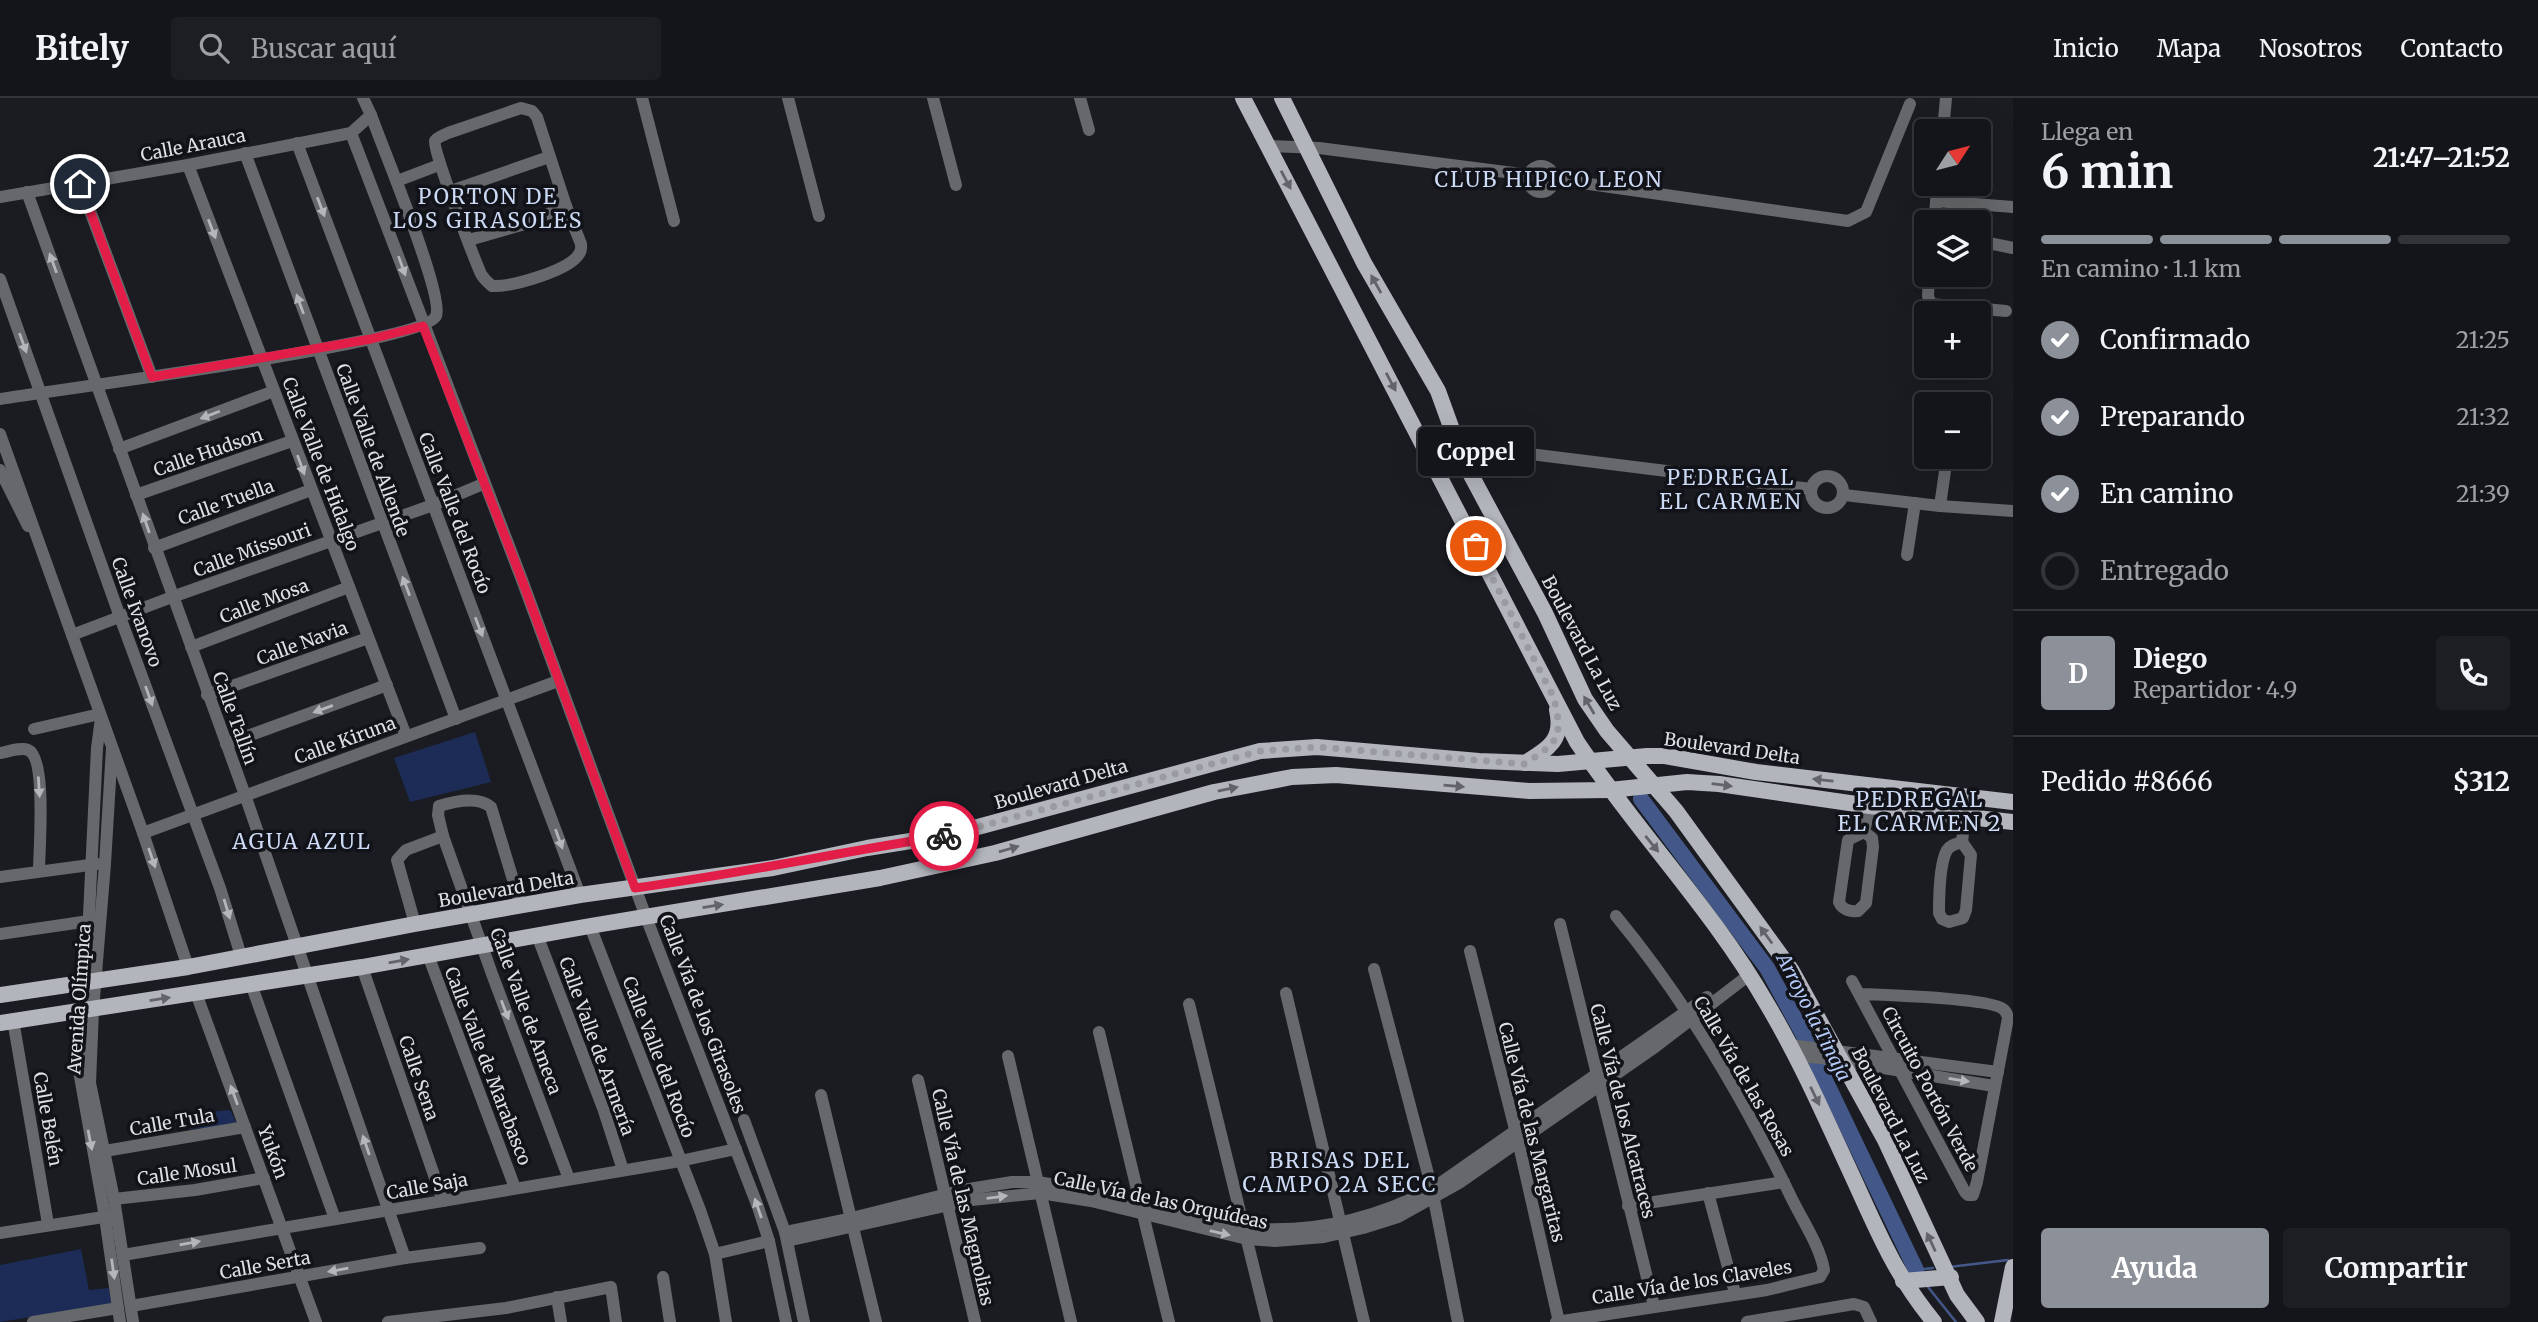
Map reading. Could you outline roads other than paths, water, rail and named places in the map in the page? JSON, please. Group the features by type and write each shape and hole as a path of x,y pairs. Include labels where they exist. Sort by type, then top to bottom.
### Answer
{"main road":[{"path":"1243,98 1577,743 1610,790 1684,883 1747,972 1798,1051 1885,1250 1903,1282 1934,1322"},
{"name":"Boulevard La Luz","path":"1282,98 1378,289 1438,391 1474,484 1545,612 1585,699 1601,723 1676,811 1791,971 1830,1055 1885,1140 1929,1237 1951,1277 1957,1295 1977,1322"},
{"path":"1524,764 1541,753 1556,738 1560,728 1554,698"},
{"name":"Boulevard Delta","path":"0,995 188,967 580,895 773,868 867,848 948,835 1233,757 1297,747 1524,764 1591,763 1665,756 1756,772 2013,802"},
{"path":"7,1022 82,1014 880,878 995,853 1269,779 1312,775 1500,789 1610,790 1687,782 2013,822"},
{"path":"1676,811 1674,797 1687,782"},
{"path":"1888,808 1890,787"},
{"path":"1101,794 1087,806 1085,812 1091,819 1106,822"},
{"path":"1053,807 1060,812 1066,823 1055,836"},
{"path":"2002,1322 2013,1266"},
{"path":"1903,1282 1951,1277"},
{"path":"2011,1322 2013,1313"}],"street":[{"path":"0,399 152,377 371,339 423,326 436,317 437,305 397,181 363,98"},
{"path":"642,98 674,221"},
{"path":"788,98 819,216"},
{"path":"933,98 956,186"},
{"path":"1080,98 1089,130"},
{"path":"1943,119 1945,98"},
{"path":"1268,146 1305,147 1529,175 1531,187 1536,191 1548,190 1554,179 1849,221 1866,212 1910,104"},
{"path":"521,108 532,111 537,117 566,206 582,243 578,257 526,281 498,286 488,284 475,261 451,191 439,165 435,143 437,138 521,108"},
{"path":"351,133 371,115"},
{"name":"Calle Arauca","path":"0,197 188,165 351,133"},
{"name":"Calle Vía de los Girasoles","path":"351,133 736,1149 769,1241 786,1322"},
{"name":"Calle Valle del Rocío","path":"297,143 580,895"},
{"name":"Calle Valle de Allende","path":"245,153 456,719"},
{"path":"451,191 549,157"},
{"name":"Calle Valle de Hidalgo","path":"188,165 406,736"},
{"path":"397,181 439,165"},
{"path":"80,184 152,377"},
{"name":"Calle Tallín","path":"27,192 245,794 405,1258"},
{"path":"1935,210 1937,196"},
{"path":"1936,201 2013,207"},
{"path":"469,240 525,224 566,206"},
{"path":"1991,243 2013,248"},
{"name":"Calle Ivanovo","path":"0,279 220,888 241,956"},
{"path":"1928,287 1931,304 2006,311"},
{"path":"119,449 274,391"},
{"name":"Avenida Olímpica","path":"0,434 112,748 105,864 91,981 82,1014 79,1071 81,1092 123,1255 125,1307 120,1322"},
{"name":"Calle Hudson","path":"136,495 292,441"},
{"path":"1424,444 1457,445 1811,489"},
{"path":"1940,506 1945,469"},
{"name":"Avenida Olímpica","path":"0,470 38,544"},
{"path":"1819,477 1834,477 1843,488 1844,495 1835,507 1821,508 1815,503 1811,489 1819,477"},
{"name":"Calle Missouri","path":"72,635 433,505 484,484"},
{"name":"Calle Tuella","path":"154,548 311,490"},
{"path":"1844,495 2013,511"},
{"path":"1907,555 1914,503"},
{"name":"Calle Mosa","path":"191,647 349,587"},
{"name":"Calle Navia","path":"208,695 368,638"},
{"name":"Calle Kiruna","path":"143,833 558,681"},
{"path":"226,744 387,685"},
{"path":"34,729 101,716"},
{"name":"Avenida Olímpica","path":"91,981 89,921 97,748 101,716"},
{"path":"112,748 188,967"},
{"path":"0,753 25,749 30,751 35,759 40,789 38,871"},
{"path":"109,799 119,794 130,797"},
{"name":"Calle Valle de Ameca","path":"521,906 493,811 484,802 461,801 439,806 438,816 443,835 569,1179"},
{"path":"1864,832 1870,806"},
{"path":"1962,842 1947,851 1942,871 1939,913 1942,919 1949,922 1959,920 1966,910 1972,855 1962,842 1965,816"},
{"path":"1864,832 1872,838 1873,847 1866,902 1858,911 1851,911 1839,902 1845,850 1848,840 1864,832"},
{"path":"415,924 397,860 401,853 443,835"},
{"path":"0,877 105,864"},
{"name":"Calle Vía de las Rosas","path":"1616,916 1690,1015 1784,1182 1823,1265"},
{"path":"0,934 89,921"},
{"name":"Calle Vía de los Alcatraces","path":"1560,924 1654,1306"},
{"name":"Calle Valle del Rocío","path":"590,926 715,1254 726,1322"},
{"name":"Calle Valle de Armería","path":"537,935 603,1108 623,1170"},
{"name":"Calle Vía de las Margaritas","path":"1470,951 1517,1136 1557,1322"},
{"name":"Calle Valle de Marabasco","path":"428,955 516,1188"},
{"name":"Calle Sena","path":"362,967 443,1200"},
{"path":"1374,969 1433,1194 1458,1322"},
{"name":"Calle Vía de las Orquídeas","path":"786,1237 853,1223 1012,1182 1039,1188 1070,1187 1140,1208 1245,1233 1281,1229 1342,1228 1433,1194 1690,1015 1747,972"},
{"name":"Circuito Portón Verde","path":"1852,981 1965,1192 1970,1196 1975,1192 1977,1182 2008,1018 2006,1011 1999,1007 1928,998 1860,994"},
{"path":"251,984 335,1219"},
{"name":"Yukón","path":"196,993 316,1322"},
{"path":"1286,993 1364,1322"},
{"path":"1189,1004 1267,1322"},
{"name":"Avenida Olímpica","path":"82,1014 90,1083 114,1199 111,1216 125,1307 133,1322"},
{"name":"Calle Belén","path":"7,1022 48,1224"},
{"path":"1099,1032 1169,1322"},
{"path":"1798,1051 1895,1057 1998,1072"},
{"path":"1830,1055 1902,1071 1994,1086"},
{"path":"1008,1056 1071,1322"},
{"name":"Calle Vía de las Magnolias","path":"918,1080 975,1322"},
{"path":"821,1096 876,1322"},
{"path":"744,1120 786,1237 804,1322"},
{"name":"Calle Tula","path":"106,1151 245,1127"},
{"name":"Calle Saja","path":"123,1255 680,1161 736,1149"},
{"name":"Calle Mosul","path":"114,1199 195,1190 264,1178"},
{"path":"1628,1206 1784,1182"},
{"path":"1708,1193 1735,1293"},
{"path":"0,1233 111,1216"},
{"path":"715,1254 769,1241"},
{"name":"Calle Serta","path":"33,1322 405,1258 481,1248"},
{"name":"Calle Vía de los Claveles","path":"1557,1322 1767,1290 1820,1277 1823,1265"},
{"path":"663,1277 670,1322"},
{"path":"395,1321 452,1318 611,1287 617,1322"},
{"path":"557,1297 561,1322"},
{"path":"1747,1322 1854,1304 1864,1307 1871,1322"},
{"path":"506,1308 508,1322"}],"waterway":[{"name":"Arroyo la Tinaja","path":"1641,799 1767,968 1802,1032 1916,1270"},
{"path":"1949,1267 2008,1260"},
{"path":"1916,1270 1933,1268"},
{"name":"Arroyo la Tinaja","path":"1928,1287 1956,1322"}],"place":[{"name":"Coppel","path":"1476,546"}],"district":[{"name":"CLUB HIPICO LEON","path":"1549,179"},
{"name":"PORTON DE LOS GIRASOLES","path":"488,208"},
{"name":"PEDREGAL EL CARMEN","path":"1731,489"},
{"name":"PEDREGAL EL CARMEN 2","path":"1920,811"},
{"name":"AGUA AZUL","path":"302,841"},
{"name":"BRISAS DEL CAMPO 2A SECC","path":"1340,1172"}]}
